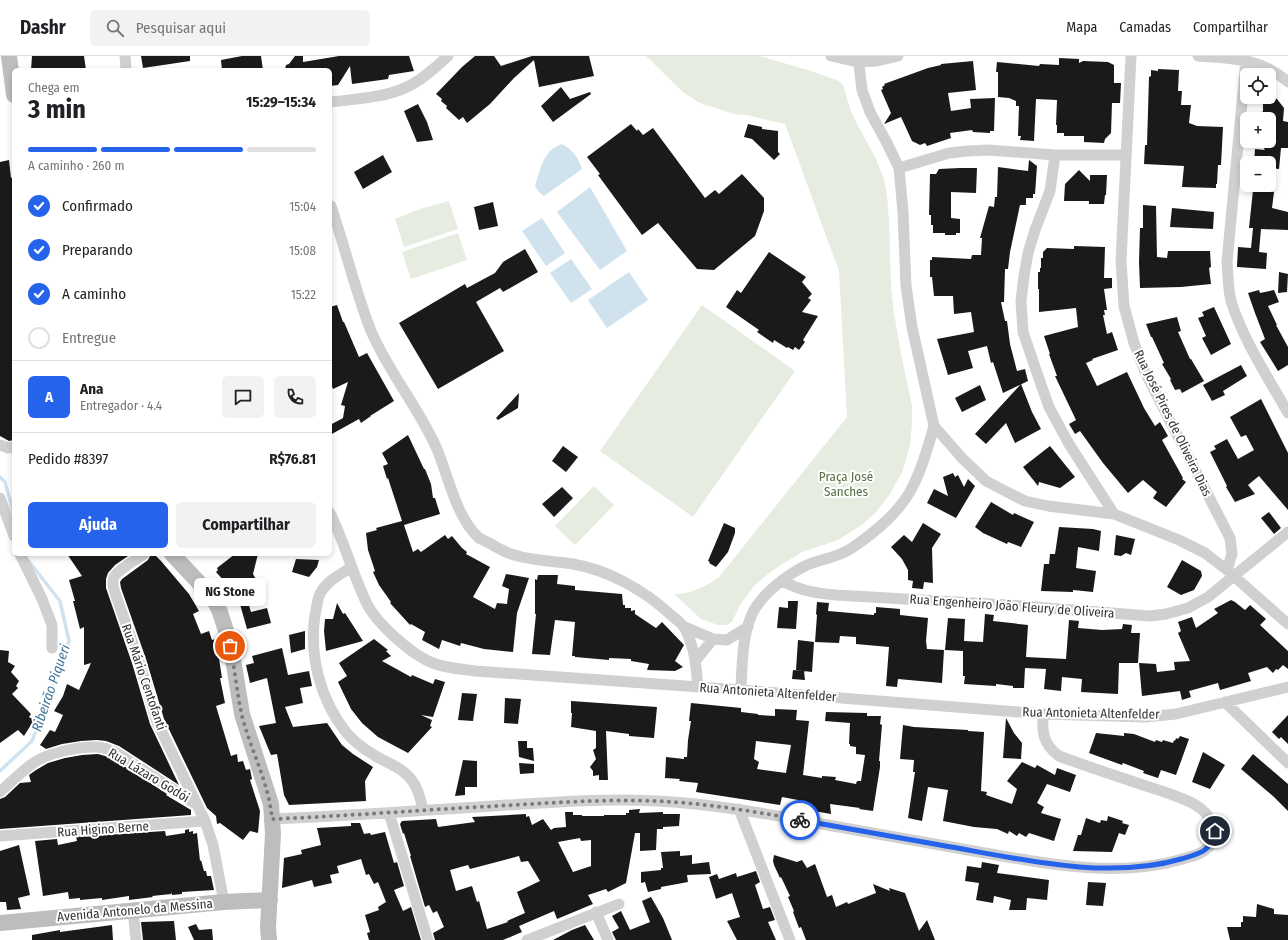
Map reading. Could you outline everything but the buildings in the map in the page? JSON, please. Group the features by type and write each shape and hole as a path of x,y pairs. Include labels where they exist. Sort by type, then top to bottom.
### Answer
{"main road":[{"path":"10,57 12,76"},
{"path":"174,556 204,588 215,602 223,618 230,646 242,714 271,804 272,819 269,940"},
{"name":"Avenida Antonelo da Messina","path":"0,923 224,902 270,900"}],"street":[{"path":"124,56 126,68"},
{"path":"332,102 372,97 395,92 410,85 448,56"},
{"path":"831,56 877,61 898,56"},
{"name":"Rua José Pires de Oliveira Dias","path":"1131,56 1121,261 1124,306 1134,343 1146,374 1230,538 1232,554 1230,573"},
{"path":"1198,56 1246,60 1262,64 1279,74 1288,82"},
{"path":"858,59 862,90 870,112 899,168 903,212 906,286 912,327 934,426 962,458 986,481 1025,501 1048,506 1114,514 1179,540 1204,553 1230,573 1288,624"},
{"path":"1246,60 1227,262 1228,283 1231,301 1247,339 1288,413"},
{"path":"899,168 949,153 968,150 1055,155 1126,155"},
{"path":"1055,155 1050,191 1028,253 1021,301 1023,332 1049,407 1069,444 1114,514"},
{"path":"332,209 371,332 385,359 421,418 436,449 468,525 480,538 517,556 575,564 596,569 641,592 685,627 713,639 727,640 748,627"},
{"path":"741,690 742,654 753,612 776,585 789,575 808,565 833,557 851,549 883,524 899,508 912,489 923,463 934,426"},
{"path":"0,445 8,448 12,447"},
{"path":"0,498 12,531"},
{"name":"Rua Antonieta Altenfelder","path":"332,517 369,607 385,628 406,647 428,661 450,667 476,671 1043,714 1145,716 1176,714 1288,687"},
{"name":"Rua Engenheiro João Fleury de Oliveira","path":"782,581 797,588 815,593 836,595 1008,605 1150,616 1166,614 1188,608 1208,597 1230,573 1288,532"},
{"path":"21,556 42,599 52,625 52,648"},
{"name":"Rua Mário Centofanti","path":"141,556 118,573 114,578 114,590 139,661 156,718 205,821 213,845 224,902"},
{"path":"352,567 328,583 321,592 314,622 313,643 318,675 332,713 346,732 358,744 374,755 397,767 414,782 423,810"},
{"path":"685,627 696,660 698,687"},
{"path":"696,660 713,639"},
{"path":"727,640 742,654"},
{"path":"1225,702 1288,763"},
{"path":"272,819 576,801 658,801 739,809 1018,859 1098,868 1129,868 1170,862 1196,855 1206,849 1213,842 1215,831 1212,821 1204,811 1194,804 1059,756 1050,749 1045,740 1042,723 1043,714"},
{"name":"Rua Lázaro Godói","path":"0,792 33,763 49,756 75,749 97,747 106,748 114,752 196,804"},
{"path":"739,809 790,940"},
{"path":"388,813 428,940"},
{"name":"Rua Higino Berne","path":"0,836 205,821"},
{"path":"527,940 619,904"},
{"path":"133,910 136,940"},
{"path":"596,912 608,940"}],"green space":[{"name":"Praça José Sanches","path":"646,56 759,56 839,81 843,85 851,112 875,157 884,179 887,195 891,287 894,313 912,406 910,445 903,470 890,494 876,512 863,524 838,540 802,552 773,570 754,586 740,605 732,622 727,625 718,625 701,619 674,594 687,593 698,589 719,577 847,417 839,271 785,124 746,115 734,114 700,103 684,93"},
{"path":"449,201 458,229 404,247 395,219 423,208"},
{"path":"458,233 467,260 411,279 402,252"},
{"path":"702,305 795,371 693,517 600,451"},
{"path":"594,486 614,505 575,545 555,526"}],"water":[{"path":"562,144 575,154 582,169 544,196 535,186 541,166 547,155"},
{"path":"590,187 627,251 600,270 557,212"},
{"path":"542,218 565,253 546,266 522,231"},
{"path":"571,259 592,289 571,303 550,273"},
{"path":"629,272 648,300 607,328 588,300"}],"waterway":[{"name":"Ribeirão Piqueri","path":"0,477 5,482 12,508"},
{"name":"Ribeirão Piqueri","path":"0,771 32,741 69,641 60,601 27,559"}],"way so far":[{"path":"230,646 242,714 266,786 271,804 272,819 621,800 658,801 739,809 800,820"}],"place":[{"name":"NG Stone","path":"230,646"}],"route":[{"path":"800,820 1018,859 1098,868 1129,868 1148,866 1196,855 1206,849 1213,842 1215,831"}]}
